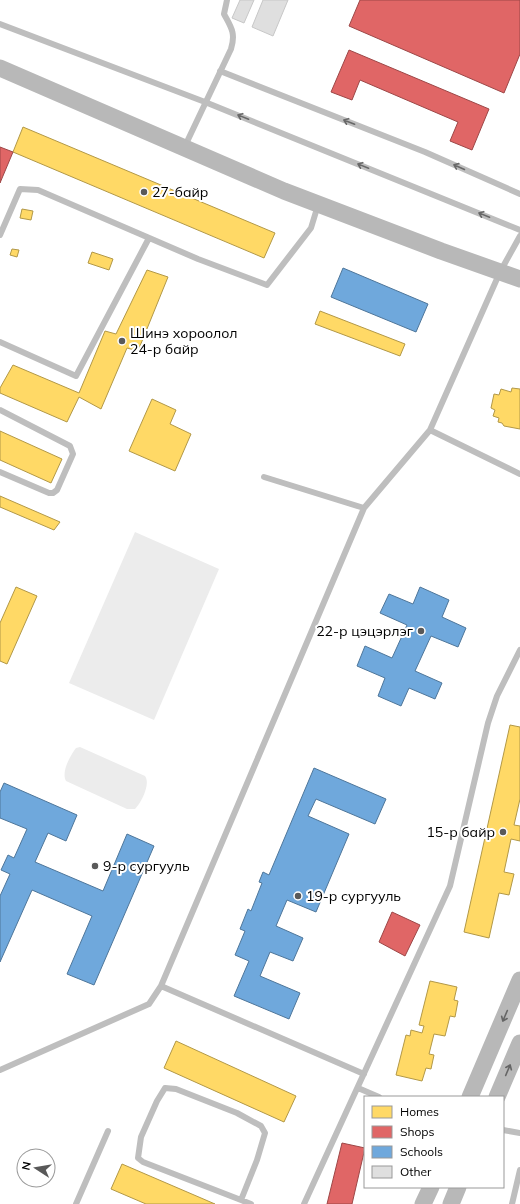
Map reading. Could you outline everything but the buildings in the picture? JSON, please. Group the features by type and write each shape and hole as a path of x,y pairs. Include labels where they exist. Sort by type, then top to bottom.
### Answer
{"street":[{"path":"0,68 284,191 441,251 520,279"},
{"path":"470,1096 520,980"},
{"path":"497,1096 520,1044"},
{"path":"423,1204 431,1188"},
{"path":"451,1204 458,1188"}],"lane":[{"path":"184,147 234,40 233,30 224,14 227,0"},
{"path":"0,24 205,102 520,230"},
{"path":"220,71 424,152 520,194"},
{"path":"0,235 20,189 38,190 198,259 267,285 311,228 318,204"},
{"path":"0,1070 149,1004 161,986 364,508 430,430 500,272 520,236"},
{"path":"0,342 76,376 149,238"},
{"path":"0,410 70,446 73,454 57,490 53,493 49,493 0,472"},
{"path":"430,430 520,474"},
{"path":"264,477 364,508"},
{"path":"304,1204 450,886 488,723 497,696 520,650"},
{"path":"161,986 364,1074"},
{"path":"241,1200 257,1160 265,1133 261,1126 237,1113 176,1089 165,1088 156,1101 141,1137 138,1158 143,1162 251,1204"},
{"path":"358,1088 377,1096"},
{"path":"76,1204 108,1130"},
{"path":"504,1130 520,1133"},
{"path":"512,1204 520,1170"}],"shaded area":[{"path":"135,532 219,569 154,720 69,683"},
{"path":"80,747 145,776 147,779 146,788 135,809 127,809 66,781 65,769 67,764 76,748"}],"place":[{"name":"27-байр","path":"144,192"},
{"name":"Шинэ хороолол 24-р байр","path":"122,341"},
{"name":"22-р цэцэрлэг","path":"421,631"},
{"name":"15-р байр","path":"503,832"},
{"name":"9-р сургууль","path":"95,866"},
{"name":"19-р сургууль","path":"298,896"}]}
